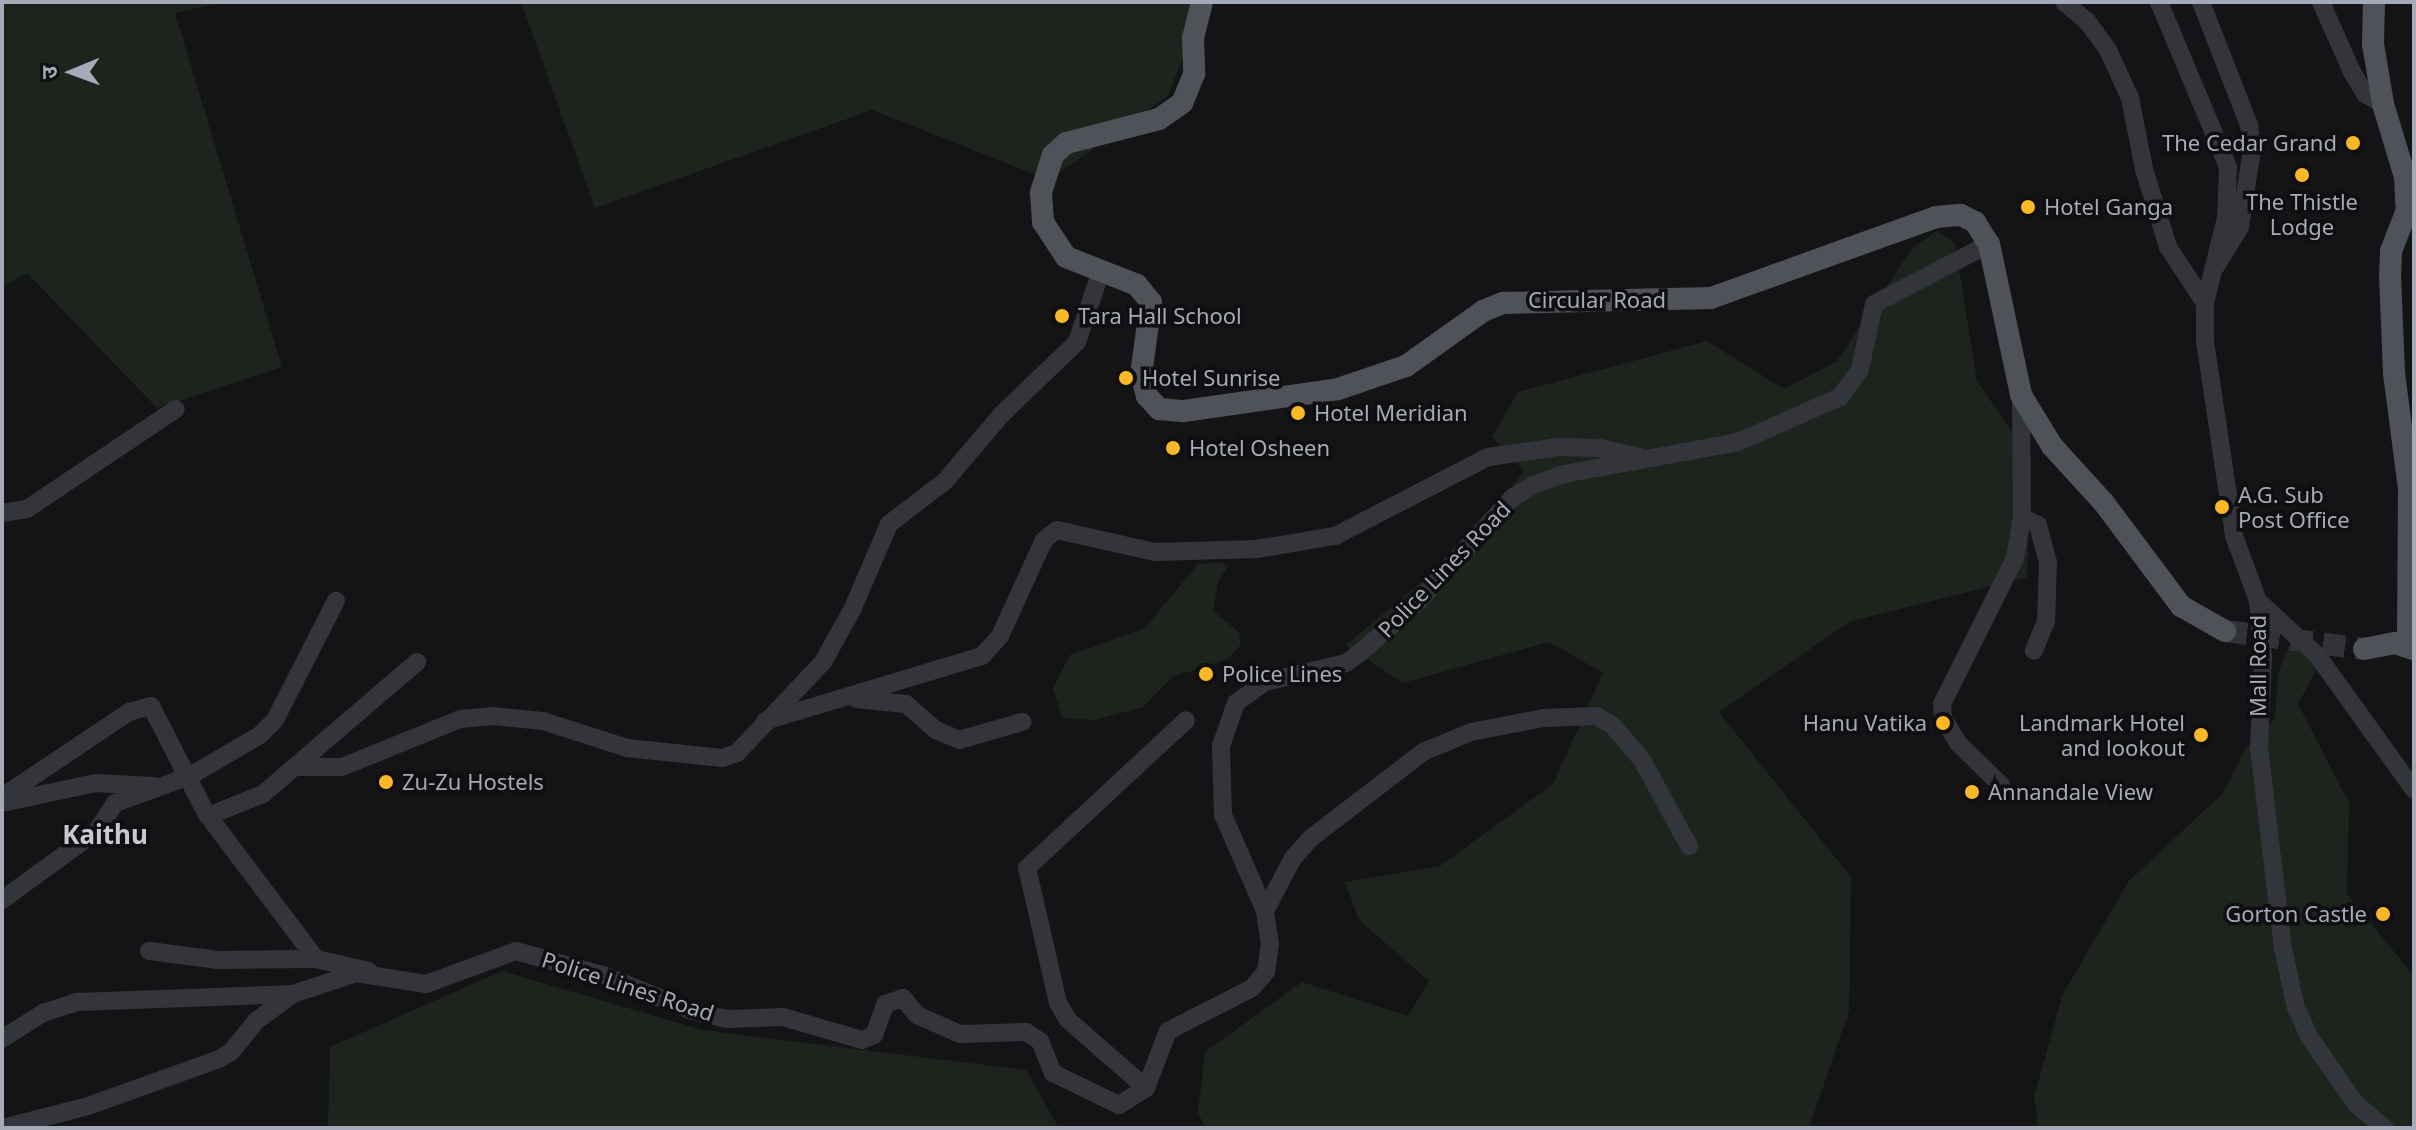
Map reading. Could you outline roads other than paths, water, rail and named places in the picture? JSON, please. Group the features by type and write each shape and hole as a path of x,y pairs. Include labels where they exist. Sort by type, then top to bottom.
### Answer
{"main road":[{"name":"Circular Road","path":"1202,2 1193,38 1194,74 1182,103 1159,119 1066,143 1053,155 1041,193 1043,222 1066,257 1137,285 1151,302 1141,375 1147,396 1159,409 1184,411 1382,378 1503,303 1711,298 1947,215 1975,222 1989,244"},
{"path":"2364,649 2387,643 2411,647 2409,489 2390,288 2391,251 2407,210 2405,177 2383,104 2373,44 2374,2"},
{"path":"1989,244 2021,395 2052,446 2104,503 2181,606 2225,631"}],"street":[{"path":"2064,2 2087,21 2108,50 2130,98 2144,169 2168,247 2205,303"},
{"name":"Mall Road","path":"2159,2 2228,167 2226,218 2205,303 2223,483 2234,536 2258,601 2263,657 2259,748 2274,897 2296,1008 2337,1081 2385,1128"},
{"path":"2201,2 2249,125 2252,150 2240,227 2222,262 2211,271"},
{"path":"2321,2 2365,94 2383,104"},
{"name":"Police Lines Road","path":"2,1039 43,1013 77,1002 293,994 356,973 426,984 516,951 606,976 692,1011 728,1019 783,1017 862,1040 874,1035 885,1004 899,997 917,1015 960,1034 1026,1032 1040,1041 1053,1073 1113,1104 1129,1101 1146,1088 1168,1031 1252,988 1266,972 1270,944 1265,911 1223,815 1221,746 1236,703 1265,682 1346,663 1418,602 1512,498 1531,486 1564,474 1755,437 1840,397 1860,369 1874,304 1989,244"},
{"path":"299,767 342,767 460,719 492,716 543,721 627,748 722,758 737,753 837,640 889,524 945,481 1002,414 1077,342 1101,271"},
{"path":"2001,785 1958,743 1943,718 1942,704 1975,632 1998,599 2015,558 2020,525 2021,395"},
{"path":"2,513 27,509 176,409"},
{"path":"765,721 982,656 1000,636 1044,540 1057,530 1155,552 1257,549 1335,536 1488,457 1572,447 1649,459"},
{"path":"2020,525 2029,521 2038,525 2048,562 2046,621 2034,651"},
{"path":"2,900 97,831 115,803 190,776 248,744 275,720 336,601"},
{"path":"2258,601 2317,655 2414,790"},
{"path":"208,816 263,794 299,767 417,662"},
{"path":"846,698 906,704 936,730 959,740 1022,722"},
{"path":"2,800 141,706 157,710 208,816 316,959"},
{"path":"1265,911 1287,867 1311,838 1423,752 1471,732 1544,718 1597,716 1613,726 1642,760 1689,846"},
{"path":"1146,1088 1068,1020 1058,1003 1027,868 1186,720"},
{"path":"2,800 95,783 160,787"},
{"path":"149,951 218,960 316,959 352,964 383,977"},
{"path":"3,1128 88,1106 219,1059 231,1052 256,1021 293,994"}],"tunnel":[{"path":"2225,631 2364,649"}],"place":[{"name":"The Cedar Grand","path":"2353,143"},
{"name":"The Thistle Lodge","path":"2302,175"},
{"name":"Hotel Ganga","path":"2028,207"},
{"name":"Tara Hall School","path":"1062,316"},
{"name":"Hotel Sunrise","path":"1126,378"},
{"name":"Hotel Meridian","path":"1298,413"},
{"name":"Hotel Osheen","path":"1173,448"},
{"name":"A.G. Sub Post Office","path":"2222,507"},
{"name":"Police Lines","path":"1206,674"},
{"name":"Hanu Vatika","path":"1943,723"},
{"name":"Landmark Hotel and lookout","path":"2201,735"},
{"name":"Zu-Zu Hostels","path":"386,782"},
{"name":"Annandale View","path":"1972,792"},
{"name":"Gorton Castle","path":"2383,914"}],"district":[{"name":"Kaithu","path":"105,835"}]}
